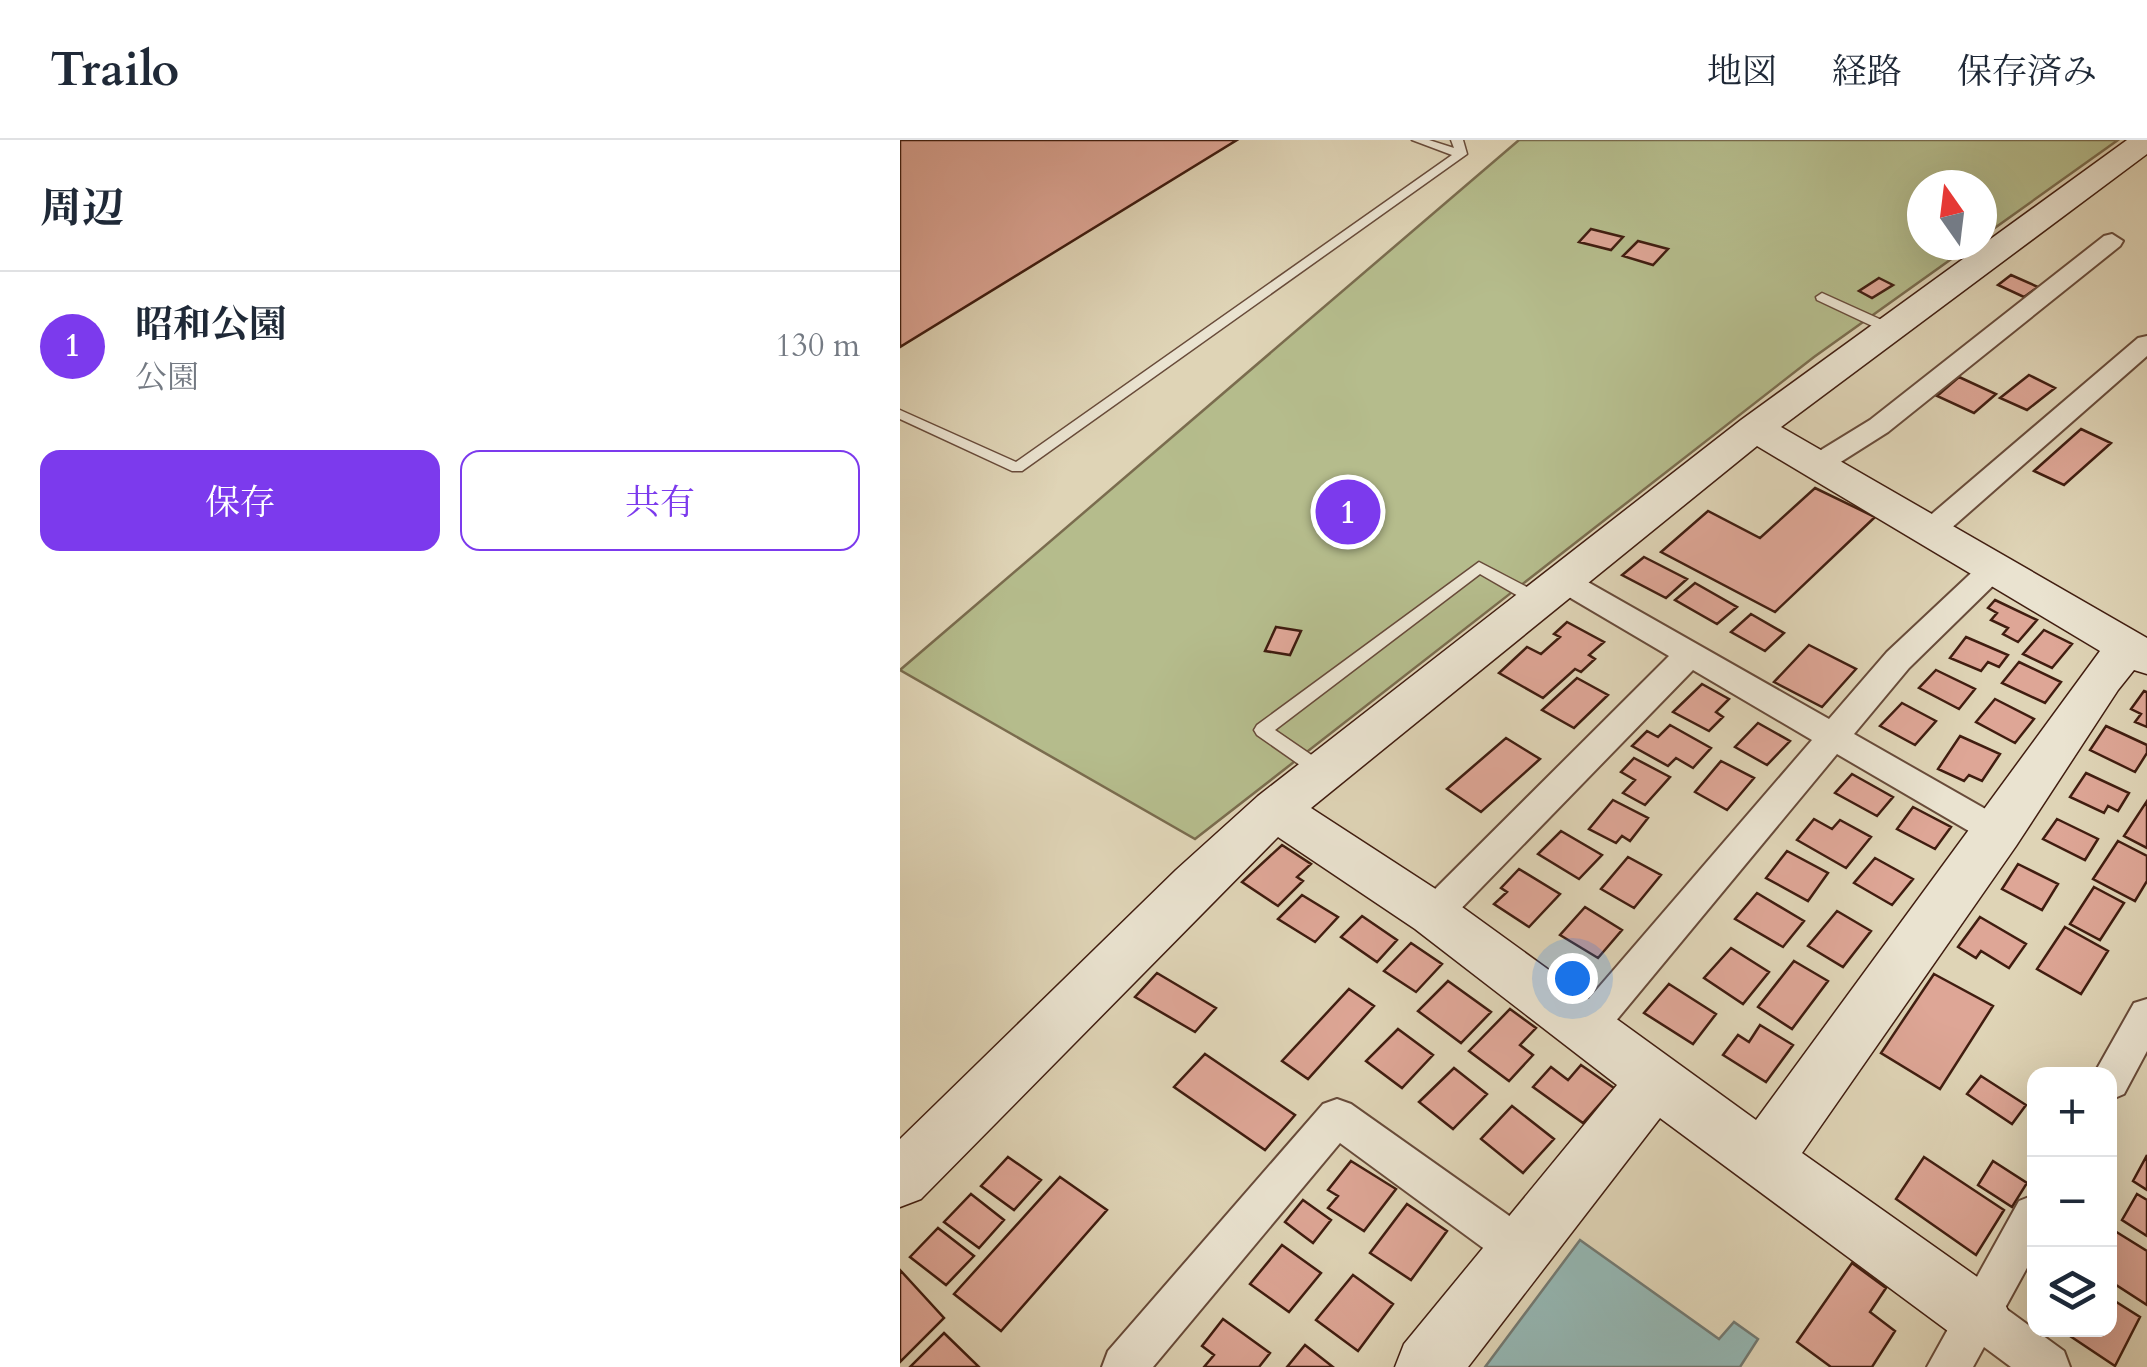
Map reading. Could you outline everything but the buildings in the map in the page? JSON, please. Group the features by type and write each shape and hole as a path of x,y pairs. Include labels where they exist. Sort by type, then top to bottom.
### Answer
{"street":[{"path":"900,1179 1194,885 1275,810 1755,428 2147,140"},
{"path":"1818,464 1879,426 2112,241"},
{"path":"1930,531 2147,343"},
{"path":"1755,428 2138,652 2102,678 1998,832 1762,1158"},
{"path":"1588,1028 1898,660 1994,568"},
{"path":"1550,590 1688,656 1998,832"},
{"path":"1434,914 1688,656"},
{"path":"1275,810 1434,914 1655,1081 2048,1367"},
{"path":"2117,1069 2147,1015"},
{"path":"1427,1367 1655,1081"},
{"path":"1124,1367 1337,1117 1520,1249"},
{"path":"1949,1367 2027,1227"}],"lane":[{"path":"1418,140 1459,147"},
{"path":"900,414 1017,468 1459,147"},
{"path":"1822,297 1890,328"},
{"path":"1323,772 1263,730 1479,567 1550,590"}],"green space":[{"path":"1519,140 2118,140 1997,226 1997,170 1907,170 1907,260 1950,260 1814,357 1195,839 900,670"}],"water":[{"path":"1580,1240 1719,1339 1734,1322 1758,1339 1740,1367 1485,1367"}],"place":[{"name":"昭和公園","path":"1348,512"}]}
